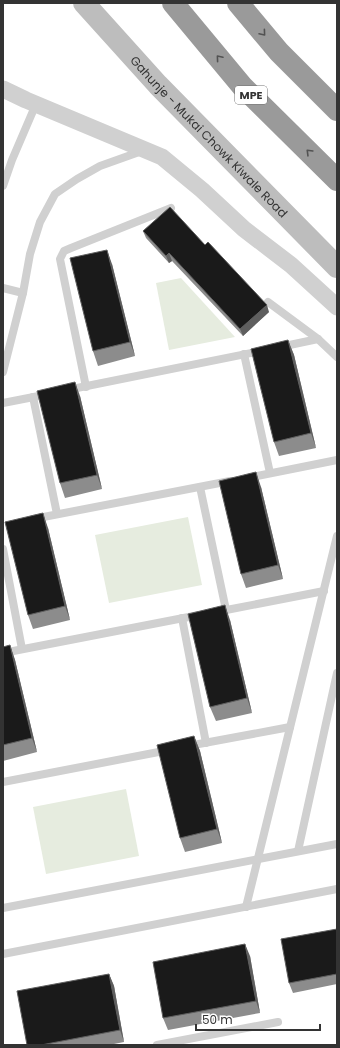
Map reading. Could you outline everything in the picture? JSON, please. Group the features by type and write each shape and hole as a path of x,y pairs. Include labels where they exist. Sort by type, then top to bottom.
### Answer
{"highway":[{"name":"MPE","path":"173,3 242,86 337,180"},
{"path":"238,3 279,52 337,110"}],"street":[{"name":"Gahunje - Mukai Chowk Kiwale Road","path":"84,3 158,85 337,267"},
{"path":"3,89 162,157 202,190 244,229 290,265 337,307"}],"lane":[{"path":"3,186 12,160 36,104"},
{"path":"3,372 23,293 30,254 40,222 55,194 100,166 145,150"},
{"path":"86,386 60,259 64,251 171,208"},
{"path":"3,288 23,293"},
{"path":"268,302 318,339 337,357"},
{"path":"3,403 318,339"},
{"path":"244,354 270,473"},
{"path":"33,397 57,514"},
{"path":"26,520 337,460"},
{"path":"200,487 226,610"},
{"path":"246,907 337,536"},
{"path":"3,549 22,649"},
{"path":"3,653 324,591"},
{"path":"182,618 206,743"},
{"path":"298,851 337,673"},
{"path":"3,782 290,727"},
{"path":"3,908 337,844"},
{"path":"3,954 337,889"},
{"path":"157,1045 278,1022"}],"shaded area":[{"path":"181,278 235,337 169,350 156,283"},
{"path":"188,517 202,585 109,603 95,535"},
{"path":"126,789 139,856 46,874 33,807"}],"building":[{"path":"170,207 205,245 208,242 267,305 240,329 169,253 166,256 143,231"},
{"path":"107,250 130,342 93,351 70,258"},
{"path":"288,340 311,433 274,442 251,349"},
{"path":"75,382 97,475 60,483 37,391"},
{"path":"256,472 278,565 241,574 219,481"},
{"path":"43,513 65,606 28,615 5,522"},
{"path":"225,605 247,698 210,707 188,614"},
{"path":"10,645 32,738 3,745 3,647"},
{"path":"194,736 217,829 180,838 157,745"},
{"path":"337,929 337,974 289,983 281,939"},
{"path":"245,944 256,1001 163,1018 153,962"},
{"path":"109,974 120,1030 41,1045 27,1045 17,991"}]}
